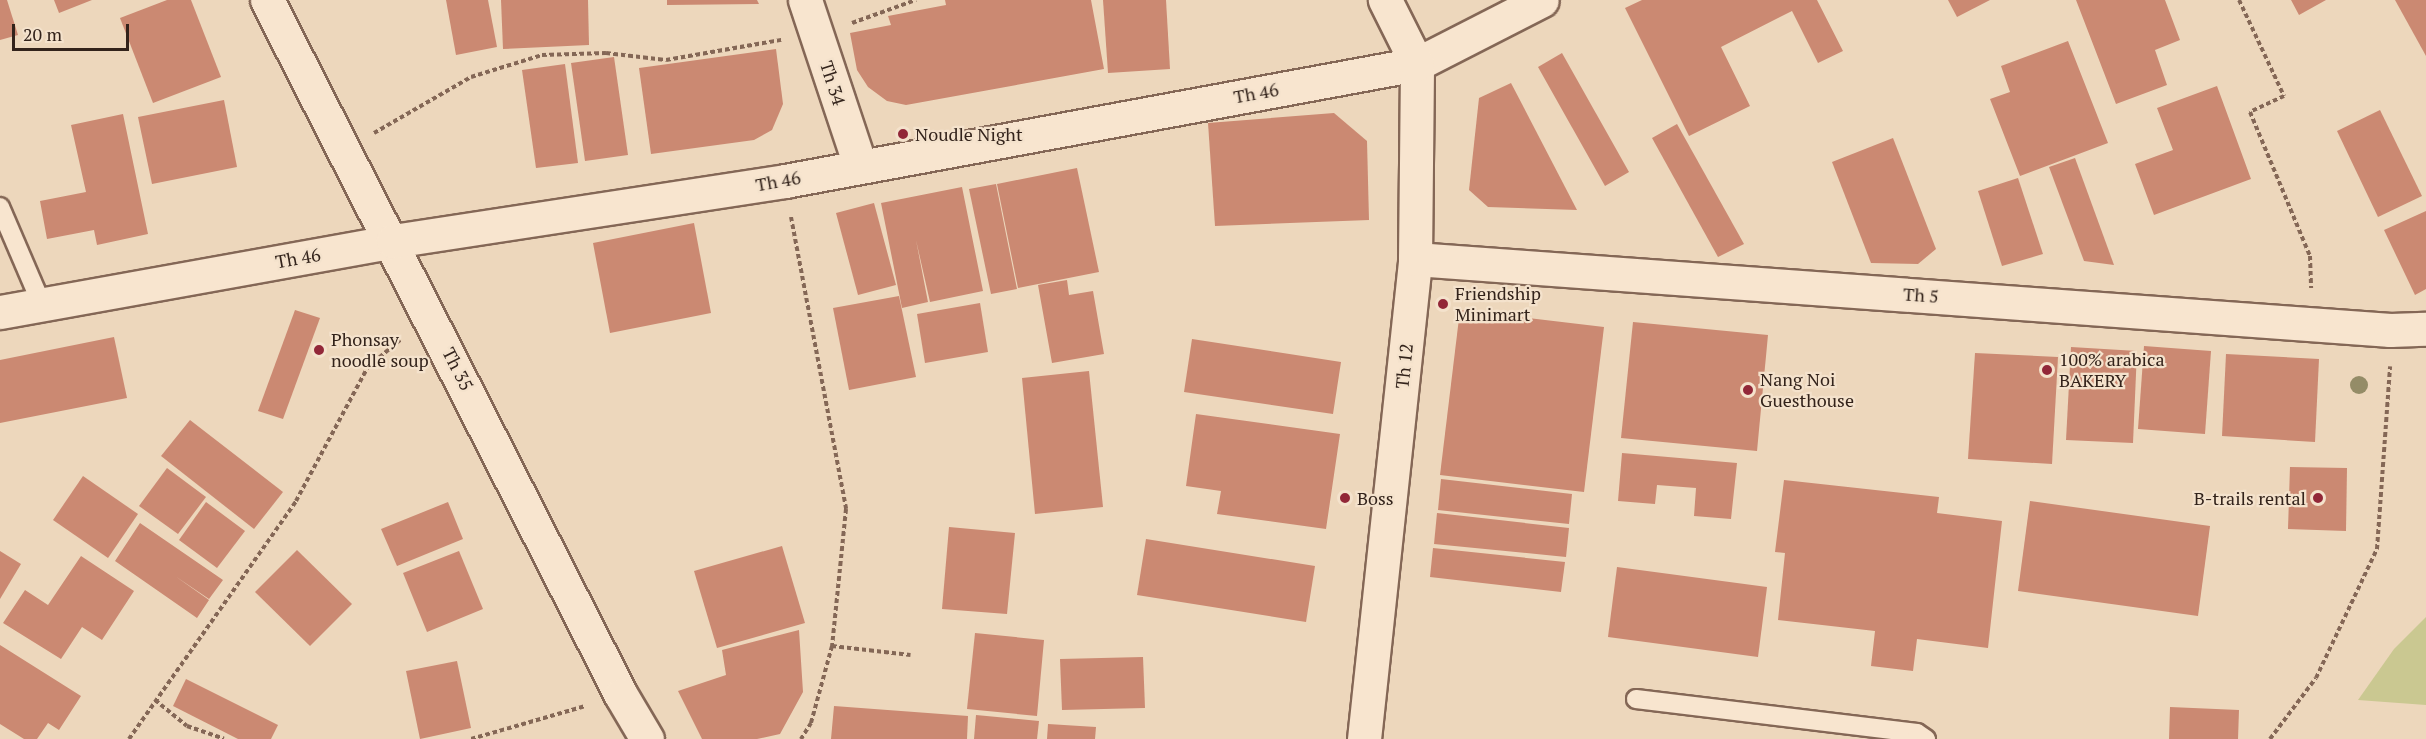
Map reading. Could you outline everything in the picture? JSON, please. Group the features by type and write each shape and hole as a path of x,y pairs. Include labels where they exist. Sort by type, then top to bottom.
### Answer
{"street":[{"name":"Th 35","path":"267,0 393,241 621,695 647,739"},
{"name":"Th 34","path":"805,0 860,165"},
{"name":"Th 12","path":"1365,739 1415,259 1417,64 1385,0"},
{"name":"Th 46","path":"0,312 393,241 785,181 860,165 1417,64 1542,0"},
{"name":"Th 5","path":"1415,259 2312,322 2390,330 2426,329"}],"lane":[{"path":"0,207 42,305"},
{"path":"1636,699 1917,733 1926,739"}],"path":[{"path":"344,147 396,122 471,77 542,55 606,53 666,60 816,34 916,0"},
{"path":"2240,0 2283,96 2250,112 2310,256 2312,322"},
{"path":"785,181 846,509 832,646 811,723 801,739"},
{"path":"129,739 296,501 368,367 430,315"},
{"path":"2271,739 2316,678 2377,549 2390,405 2390,330"},
{"path":"832,646 910,655"},
{"path":"471,739 496,735 621,695"},
{"path":"155,700 187,726 224,739"}],"shaded area":[{"path":"2426,617 2426,705 2358,700 2394,649"}],"building":[{"path":"0,0 7,0 18,35 0,40"},
{"path":"54,0 92,0 59,13"},
{"path":"167,0 191,0 221,77 153,103 120,18"},
{"path":"446,0 488,0 497,47 456,55"},
{"path":"501,0 588,0 589,45 503,49"},
{"path":"667,0 757,0 759,4 667,5"},
{"path":"945,0 1091,0 1104,69 906,105 887,101 868,87 857,70 850,33 891,25 888,16 946,5"},
{"path":"1103,0 1166,0 1170,69 1108,73"},
{"path":"1642,0 1817,0 1843,51 1818,63 1792,11 1721,47 1750,106 1689,136 1625,8"},
{"path":"1948,0 1990,0 1957,17"},
{"path":"2076,0 2165,0 2180,40 2155,50 2167,85 2116,104"},
{"path":"2291,0 2326,0 2299,15"},
{"path":"2395,0 2426,0 2426,56"},
{"path":"2068,41 2108,143 2020,176 1990,99 2010,92 2001,66"},
{"path":"776,49 783,104 772,130 754,140 651,154 639,68"},
{"path":"1562,53 1629,172 1605,186 1538,67"},
{"path":"614,57 628,155 585,161 571,63"},
{"path":"565,64 578,163 536,168 522,70"},
{"path":"1511,83 1577,210 1488,207 1469,190 1479,98"},
{"path":"2217,86 2251,179 2154,215 2135,164 2173,150 2157,108"},
{"path":"224,100 237,167 152,184 138,117"},
{"path":"2380,110 2422,196 2378,217 2337,131"},
{"path":"1334,113 1367,141 1369,220 1215,226 1208,123"},
{"path":"123,114 148,234 97,245 94,230 47,239 40,201 86,192 71,125"},
{"path":"1677,124 1744,244 1718,257 1652,138"},
{"path":"1893,138 1936,249 1918,264 1871,263 1832,162"},
{"path":"2075,158 2114,265 2084,261 2049,167"},
{"path":"1077,168 1099,272 1018,288 997,184"},
{"path":"2018,178 2043,254 2002,266 1978,191"},
{"path":"996,184 1017,289 991,294 969,189"},
{"path":"962,187 983,291 930,302 916,240 928,302 902,308 881,203"},
{"path":"874,203 896,285 858,295 836,213"},
{"path":"2426,211 2426,289 2415,295 2384,230"},
{"path":"694,223 711,313 610,333 593,243"},
{"path":"1067,280 1069,295 1093,291 1104,354 1052,363 1038,285"},
{"path":"899,296 916,377 849,390 833,308"},
{"path":"980,303 988,352 925,363 917,314"},
{"path":"295,310 320,318 283,419 258,411"},
{"path":"1460,310 1604,327 1584,492 1440,475"},
{"path":"1633,322 1768,335 1757,451 1621,438"},
{"path":"114,337 127,398 0,423 0,360"},
{"path":"1192,339 1341,362 1333,414 1184,392"},
{"path":"2144,346 2211,351 2205,434 2138,429"},
{"path":"2071,347 2137,351 2133,443 2066,440"},
{"path":"1975,353 2058,357 2052,464 1968,459"},
{"path":"2226,354 2319,359 2315,442 2222,436"},
{"path":"1089,371 1103,507 1035,514 1022,378"},
{"path":"1196,414 1340,434 1326,529 1217,514 1221,491 1186,486"},
{"path":"190,420 283,492 254,529 161,456"},
{"path":"1622,453 1737,463 1731,519 1694,516 1696,488 1657,485 1655,504 1618,501"},
{"path":"2290,467 2347,468 2346,531 2288,529"},
{"path":"167,468 206,497 178,534 139,506"},
{"path":"83,476 138,514 108,558 53,520"},
{"path":"1441,479 1572,494 1569,524 1438,510"},
{"path":"1784,480 1939,497 1937,513 2002,521 1988,648 1917,639 1913,671 1871,666 1875,631 1778,620 1785,553 1775,552"},
{"path":"2030,501 2210,526 2198,616 2018,591"},
{"path":"206,502 245,531 217,568 179,540"},
{"path":"448,502 463,539 397,566 381,529"},
{"path":"1437,513 1569,528 1566,557 1434,544"},
{"path":"140,523 223,580 209,599 175,576 209,600 197,618 115,561"},
{"path":"949,527 1015,533 1007,614 942,609"},
{"path":"1146,539 1315,566 1306,622 1137,595"},
{"path":"782,546 805,623 717,648 694,571"},
{"path":"1433,548 1565,562 1561,592 1430,577"},
{"path":"297,550 352,604 310,646 255,592"},
{"path":"0,551 21,564 0,599"},
{"path":"459,551 483,609 427,632 403,573"},
{"path":"81,556 134,591 102,640 82,627 61,659 3,623 25,590 48,605"},
{"path":"1617,567 1767,587 1758,657 1608,637"},
{"path":"799,630 803,692 780,734 757,739 702,739 678,691 726,675 722,650"},
{"path":"975,633 1044,640 1037,716 967,709"},
{"path":"0,645 81,696 59,730 48,723 37,739 24,739 0,724"},
{"path":"1143,657 1145,708 1062,710 1060,659"},
{"path":"457,661 471,728 420,739 406,671"},
{"path":"186,679 278,725 271,739 238,739 173,706"},
{"path":"834,706 968,716 967,739 831,739"},
{"path":"2170,707 2239,710 2238,739 2169,739"},
{"path":"976,715 1039,721 1037,739 974,739"},
{"path":"1048,724 1096,727 1095,739 1047,739"}],"place":[{"name":"Noudle Night","path":"903,134"},
{"name":"Friendship Minimart","path":"1443,304"},
{"name":"Phonsay noodle soup","path":"319,350"},
{"name":"100% arabica BAKERY","path":"2047,370"},
{"name":"Nang Noi Guesthouse","path":"1748,390"},
{"name":"Boss","path":"1345,498"},
{"name":"B-trails rental","path":"2318,498"}]}
